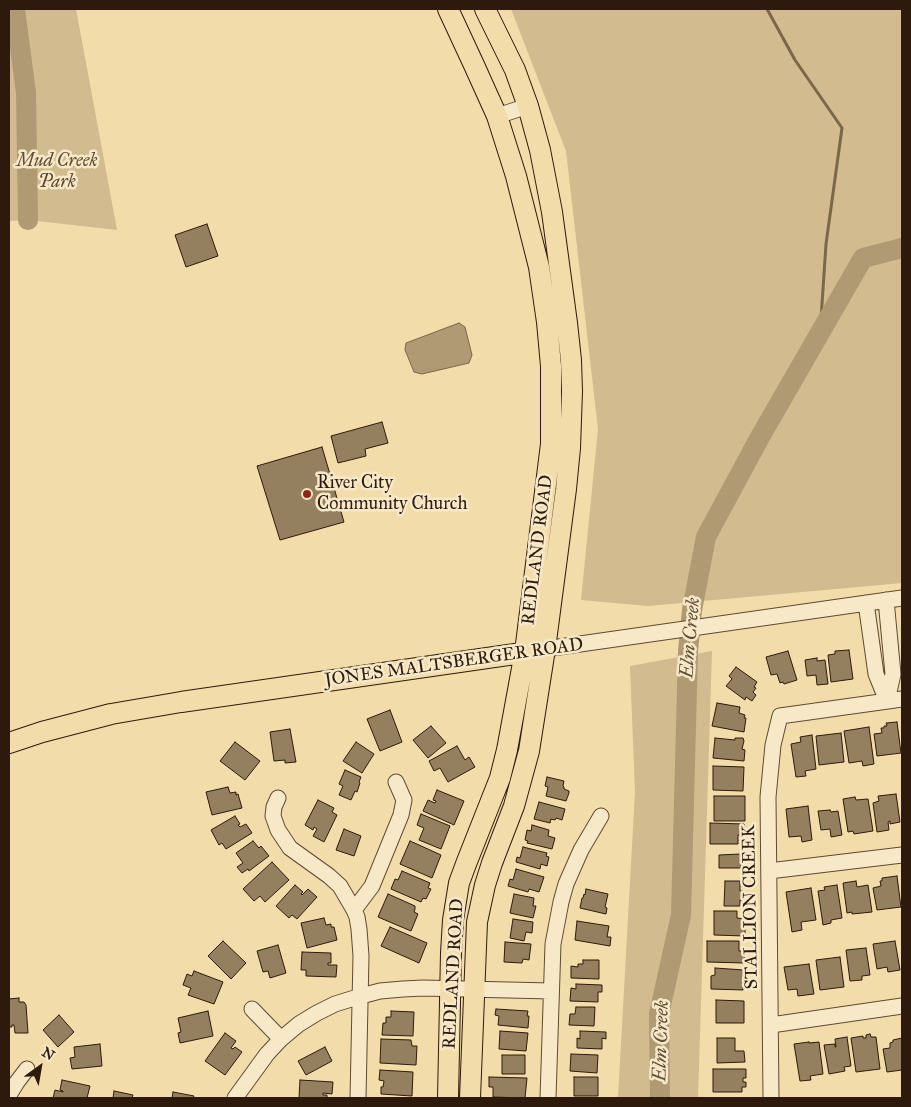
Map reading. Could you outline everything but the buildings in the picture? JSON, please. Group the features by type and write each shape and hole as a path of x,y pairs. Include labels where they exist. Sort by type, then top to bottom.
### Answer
{"main road":[{"name":"REDLAND ROAD","path":"448,9 497,116 516,176 539,266 552,366 551,444 525,652 500,778 461,877 453,920 448,1098"},
{"name":"REDLAND ROAD","path":"470,1098 477,922 485,885 514,806 529,751 545,649 566,490 572,398 571,360 552,212 540,150 528,106 515,70 485,9"},
{"name":"JONES MALTSBERGER ROAD","path":"9,743 42,732 111,714 545,649"}],"street":[{"path":"497,116 528,106"},
{"name":"JONES MALTSBERGER ROAD","path":"545,649 902,598"},
{"path":"886,600 895,700"},
{"path":"866,603 876,674 895,700"},
{"name":"STALLION CREEK","path":"771,1098 768,797 773,745 780,716 895,700"},
{"path":"354,910 372,886 401,815 404,800 396,782"},
{"path":"278,798 273,816 278,830 290,848 340,886 354,910 359,929 361,956 358,1098"},
{"path":"548,1098 553,944 560,902 581,850 601,816"},
{"path":"769,871 902,854"},
{"path":"453,920 477,922"},
{"path":"235,1098 267,1054 281,1039 299,1024 335,1004 380,991 402,989 551,991"},
{"path":"770,1026 902,1006"},
{"path":"252,1009 281,1039"},
{"path":"9,1096 27,1069"}],"green space":[{"name":"Mud Creek Park","path":"9,9 76,9 117,230 28,220 9,221"},
{"path":"511,9 902,9 902,583 648,606 581,600 598,429 566,151"},
{"path":"712,651 698,1098 618,1098 635,792 630,666"}],"shaded area":[{"path":"459,323 465,327 472,355 469,363 422,374 414,372 405,350 406,343"}],"waterway":[{"path":"15,9 26,93 28,220"},
{"path":"767,9 795,60 842,128 826,244 820,334"},
{"name":"Elm Creek","path":"660,1098 659,1014 681,915 688,651 692,610 706,537 760,437 863,258 902,248"}],"place":[{"name":"River City Community Church","path":"307,494"}]}
